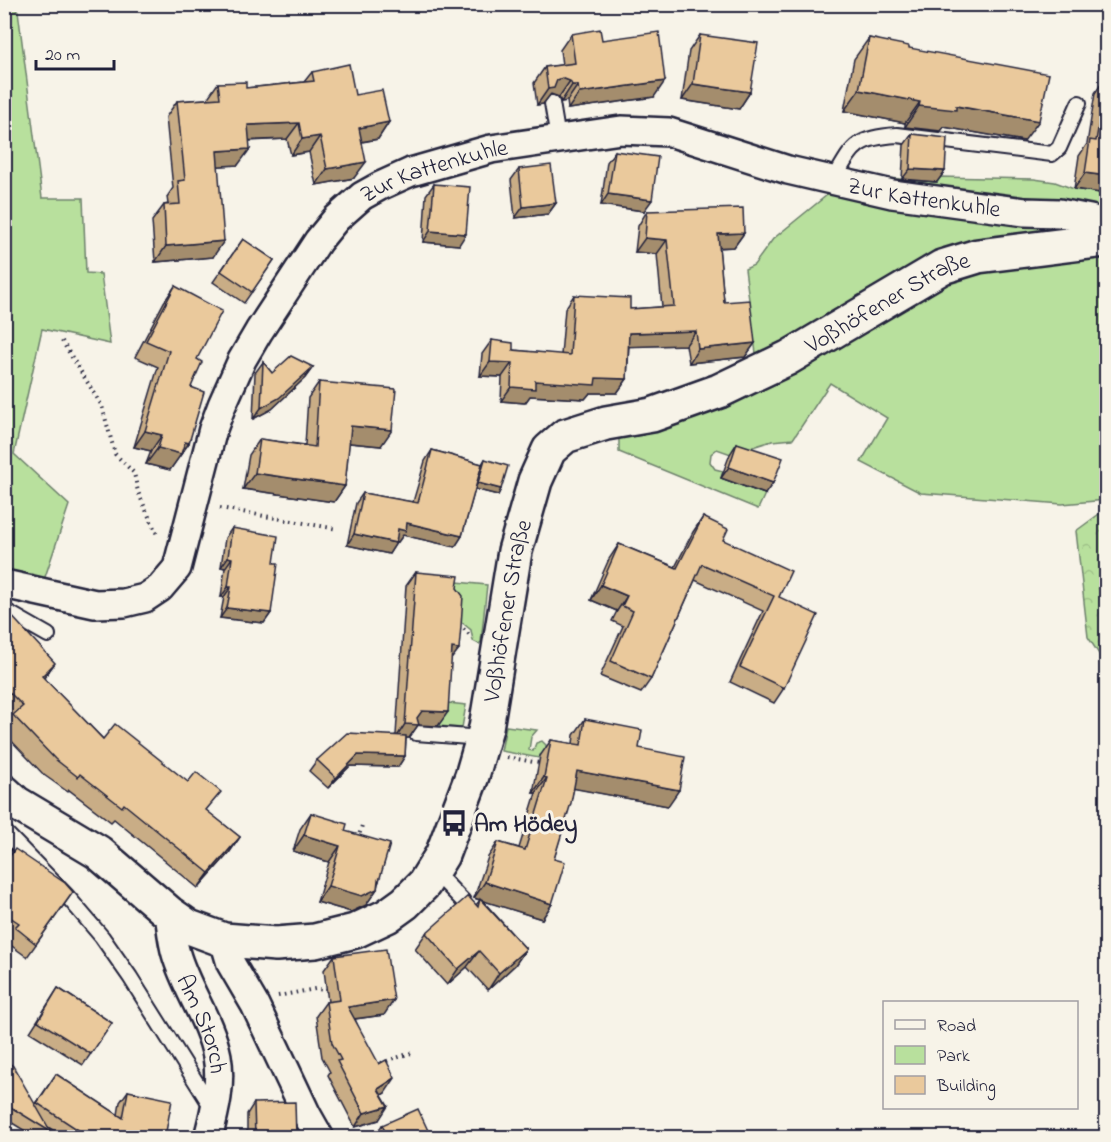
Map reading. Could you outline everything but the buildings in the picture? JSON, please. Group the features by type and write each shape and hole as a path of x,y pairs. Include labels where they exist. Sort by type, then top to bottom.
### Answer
{"street":[{"name":"Zur Kattenkuhle","path":"4,584 95,604 124,603 145,598 160,588 177,568 213,429 242,360 259,331 312,250 336,219 362,196 411,172 491,149 621,130 669,132 788,170 892,194 1025,212 1059,213 1107,224"},
{"name":"Voßhöfener Straße","path":"4,792 16,803 98,852 169,913 189,927 224,940 276,944 315,941 355,931 387,916 405,903 424,884 442,855 469,786 483,738 515,551 535,481 549,450 565,436 606,423 652,415 719,391 788,358 942,267 978,256 1107,240"},
{"name":"Am Storch","path":"169,913 176,955 212,1038 217,1057 218,1081 215,1112 208,1137"},
{"path":"224,940 231,964 255,1005 307,1115 320,1137"}],"lane":[{"path":"552,103 558,139"},
{"path":"833,181 853,147 874,137 897,135 1053,154 1059,148 1078,103"},
{"path":"4,610 48,634"},
{"path":"416,733 483,738"},
{"path":"4,831 67,896 102,937 130,977 215,1112"},
{"path":"433,869 463,901"}],"path":[{"path":"62,341 102,406 115,454 134,473 138,492 159,539"},
{"path":"194,503 337,529"},
{"path":"451,628 456,623 471,635 471,642"},
{"path":"357,843 363,822"},
{"path":"255,1005 273,997 315,989 327,990"},
{"path":"381,1063 411,1053"}],"green space":[{"path":"9,4 18,11 42,198 83,198 86,273 101,274 110,344 42,329 14,454 69,505 43,583 5,573 4,5"},
{"path":"859,171 876,177 936,182 937,177 1034,179 1055,182 1074,189 1106,194 1106,215 856,175"},
{"path":"832,191 1087,225 1008,241 757,361 745,269 754,265 773,239"},
{"path":"1106,247 1106,500 1062,504 921,493 861,462 887,418 830,383 793,439 772,441 743,450 765,466 717,449 711,454 710,462 715,469 723,471 721,478 765,494 758,509 619,452 619,434 946,279"},
{"path":"1106,509 1106,665 1088,637 1076,531"},
{"path":"426,579 487,585 479,644 473,641 471,630 459,620"},
{"path":"448,703 466,705 462,728 438,726 439,716"},
{"path":"506,726 537,730 531,737 529,750 533,751 536,743 542,741 546,745 546,751 539,758 501,751"}],"place":[{"name":"Am Hödey","path":"454,823"}]}
